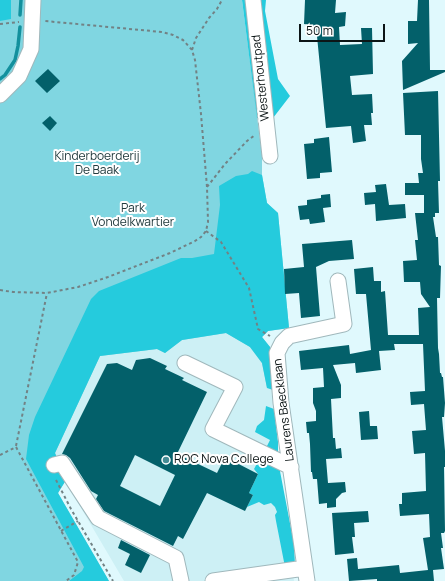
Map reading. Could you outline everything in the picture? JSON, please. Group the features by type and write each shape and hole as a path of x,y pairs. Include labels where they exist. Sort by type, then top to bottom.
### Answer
{"street":[{"path":"0,94 19,76 31,49 33,0"},
{"name":"Westerhoutpad","path":"253,0 270,156"},
{"name":"Laurens Baecklaan","path":"306,574 282,411 277,353 282,343 289,336 344,324 338,282"},
{"name":"Laurens Baecklaan","path":"185,363 235,387 213,429 291,467"},
{"path":"54,465 62,463 98,518 176,558 181,581"},
{"path":"213,581 306,574"}],"path":[{"path":"192,50 196,38 222,0"},
{"path":"0,24 32,20 162,32 183,40 192,50 195,60 207,187 208,222 206,231 195,241 177,250 78,287 47,293 0,290"},
{"path":"207,187 225,164 247,141 266,127"},
{"path":"206,231 221,242 249,288 258,329 282,343"},
{"path":"47,293 16,447 78,562 74,575 66,581"},
{"path":"0,455 16,447"},
{"path":"54,465 51,469 64,497 113,581"},
{"path":"61,531 78,521"}],"shaded area":[{"path":"0,0 11,0 11,19 0,21"},
{"path":"242,0 266,0 265,11 278,79 290,96 273,118 257,118"},
{"path":"252,171 262,175 267,203 278,213 289,328 268,331 262,337 270,347 277,385 273,390 267,388 262,363 250,347 226,333 182,340 165,353 157,349 100,356 55,453 66,480 58,493 109,581 69,581 82,571 84,567 26,459 29,435 35,417 91,299 99,291 181,258 192,258 214,254 220,205 219,186 236,176 248,174"},
{"name":"ROC Nova College","path":"249,329 270,370 278,479 294,581 124,581 61,474 50,446 95,352"},
{"path":"266,406 274,409 278,442 278,457 265,450 270,440 255,432 257,426 264,420"},
{"path":"260,458 279,466 294,544 295,565 285,567 275,515 277,512 275,507 271,503 264,505 259,502 247,507 253,495 249,493 258,474 254,469"}],"green space":[{"name":"Park Vondelkwartier","path":"0,0 242,0 262,155 262,175 267,203 278,213 289,328 268,331 262,337 270,347 267,388 262,363 250,347 226,333 182,340 165,353 157,349 100,356 55,453 66,480 58,493 109,581 0,581"}],"building":[{"path":"305,0 336,0 335,13 346,12 345,26 339,27 340,45 362,44 361,28 372,28 373,74 350,76 352,95 372,94 372,125 364,125 366,141 353,143 351,126 326,128 316,26 304,24"},
{"path":"418,0 429,0 430,70 445,70 445,72 403,90 402,61 418,43 408,44 408,21 417,21"},
{"path":"48,69 60,81 47,93 35,81"},
{"path":"438,91 440,181 438,181 439,213 435,213 435,217 433,217 436,237 438,237 439,265 441,266 440,298 437,298 438,348 440,373 443,377 445,403 444,417 442,417 445,451 445,531 444,533 441,533 443,548 441,548 444,569 433,570 434,581 377,581 377,579 349,581 347,559 357,558 358,569 399,565 400,573 428,570 423,538 430,537 429,514 400,516 399,504 402,504 402,493 426,491 425,453 414,454 412,431 426,430 424,404 411,405 410,392 425,391 423,344 394,344 395,350 379,351 381,370 356,373 355,363 333,365 341,385 341,398 331,399 333,438 335,438 336,449 341,448 342,458 326,459 328,483 345,482 346,492 342,493 336,499 336,507 327,508 327,503 319,504 317,479 313,479 311,472 309,433 307,433 306,422 316,421 316,411 313,403 313,388 324,387 323,368 301,370 299,351 349,345 350,354 371,350 366,294 356,294 354,269 373,267 374,281 381,281 381,292 385,291 388,335 419,335 418,308 430,307 421,294 420,282 404,282 403,261 417,260 415,240 418,240 415,213 424,213 424,195 405,195 405,183 419,183 418,173 423,173 421,159 421,135 405,135 403,93"},
{"path":"50,116 57,123 50,131 42,123"},
{"path":"329,137 332,172 320,173 320,178 307,179 304,144 314,143 314,139"},
{"path":"386,184 389,205 405,204 406,218 376,221 375,204 365,205 364,193 376,192 375,185"},
{"path":"330,194 331,207 323,208 325,222 310,224 309,219 300,220 298,206 307,205 307,200 321,198 321,195"},
{"path":"352,240 354,259 329,261 316,267 320,316 301,318 299,293 285,294 284,269 304,267 302,244"},
{"path":"150,358 167,366 165,369 184,378 182,380 207,392 177,454 217,473 225,457 258,474 249,493 253,495 245,511 207,493 183,539 178,536 173,546 104,511 96,499 98,495 91,491 70,458 62,454 107,364 117,363 132,370 136,360","holes":["135,455 175,475 160,506 120,486"]},
{"path":"369,411 370,426 377,426 378,439 361,440 359,412"},
{"path":"368,511 369,522 354,523 355,537 352,537 354,553 335,555 332,513"},
{"path":"121,540 150,555 141,573 125,565 130,554 118,548"}],"waterway":[{"path":"20,15 21,0"},
{"path":"0,79 5,75 15,60 20,27"}],"place":[{"name":"ROC Nova College","path":"166,460"}],"park label":[{"name":"Kinderboerderij De Baak","path":"97,164"}]}
